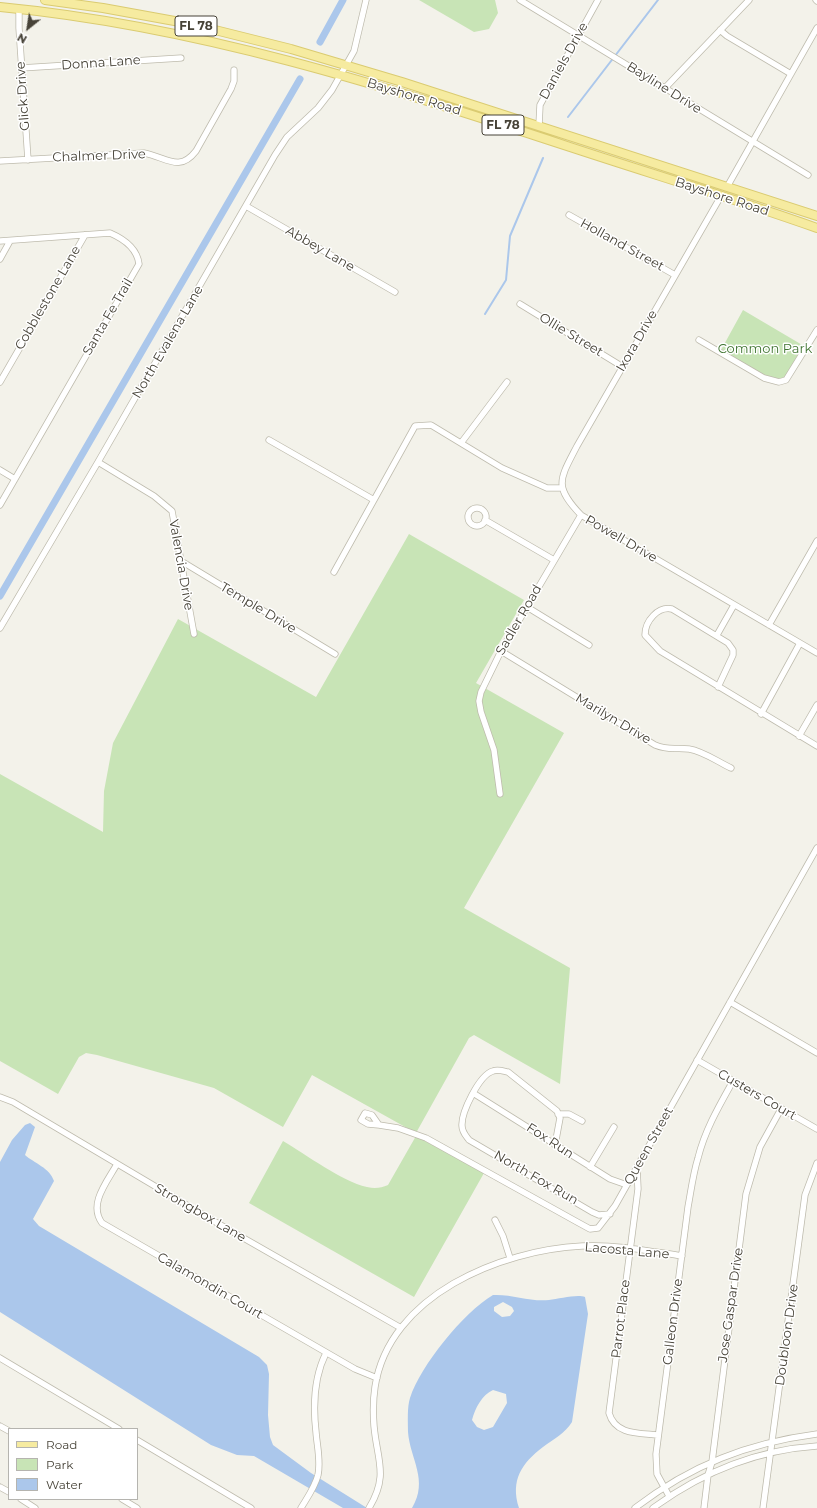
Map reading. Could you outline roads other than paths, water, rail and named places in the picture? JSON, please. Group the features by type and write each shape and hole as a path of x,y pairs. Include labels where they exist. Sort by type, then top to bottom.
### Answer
{"main road":[{"name":"Bayshore Road","path":"45,0 116,10 217,30 345,65 817,216"},
{"name":"Bayshore Road","path":"0,7 19,8 107,20 200,38 340,75 430,101 817,228"},
{"path":"585,152 598,152 708,187 727,187"},
{"path":"721,196 738,196 817,220"}],"street":[{"name":"North Evalena Lane","path":"0,628 287,137 318,108 328,96 354,51 366,0"},
{"name":"Bayline Drive","path":"520,0 808,175"},
{"name":"Daniels Drive","path":"539,126 540,104 598,0"},
{"path":"665,88 749,0"},
{"name":"Glick Drive","path":"19,8 21,68 28,160"},
{"path":"727,187 817,28"},
{"path":"720,30 727,36 791,74"},
{"name":"Donna Lane","path":"21,68 181,58"},
{"name":"Chalmer Drive","path":"0,161 144,153 157,155 175,163 183,163 190,159 196,151 232,89 234,70"},
{"name":"Ixora Drive","path":"562,488 563,476 566,467 721,196"},
{"name":"Abbey Lane","path":"246,206 395,292"},
{"name":"Holland Street","path":"569,215 675,275"},
{"name":"Santa Fe Trail","path":"0,241 102,233 117,236 134,250 138,264 0,505"},
{"name":"Cobblestone Lane","path":"0,382 85,235"},
{"path":"0,259 10,241"},
{"name":"Ollie Street","path":"520,304 623,367"},
{"path":"699,340 764,378 779,382 786,380 817,330"},
{"path":"462,443 507,382"},
{"path":"334,572 415,426 424,424 431,425 516,474 547,488 562,488"},
{"path":"269,440 374,500"},
{"name":"Valencia Drive","path":"98,462 154,496 172,511 194,634"},
{"path":"0,470 15,479"},
{"name":"Powell Drive","path":"562,488 565,497 581,515 817,653"},
{"name":"Sadler Road","path":"500,794 494,750 488,730 480,712 479,701 484,684 502,651 581,515"},
{"path":"485,520 554,560"},
{"path":"769,625 817,541"},
{"name":"Temple Drive","path":"181,561 335,654"},
{"path":"717,636 734,605"},
{"path":"527,607 588,645"},
{"path":"718,687 731,661 733,650 728,643 672,609 668,608 656,613 645,629 647,638 660,651 761,714 817,746"},
{"path":"761,714 800,643"},
{"name":"Marilyn Drive","path":"502,651 655,745 673,750 685,748 697,751 731,768"},
{"path":"799,736 817,705"},
{"name":"Queen Street","path":"379,1125 398,1128 426,1138 590,1228 598,1228 610,1214 637,1168 817,848"},
{"path":"730,1002 817,1053"},
{"name":"Custers Court","path":"697,1060 817,1130"},
{"path":"474,1093 485,1076 492,1071 501,1070 508,1072 549,1104 558,1114 560,1118 555,1145"},
{"name":"Galleon Drive","path":"669,1496 657,1474 655,1464 682,1256 698,1156 714,1115 733,1081"},
{"name":"North Fox Run","path":"474,1093 462,1125 464,1134 473,1142 592,1212 604,1215 610,1214"},
{"name":"Fox Run","path":"474,1093 616,1183 627,1185"},
{"name":"Strongbox Lane","path":"0,1097 14,1102 117,1164 401,1328"},
{"name":"Jose Gaspar Drive","path":"704,1508 708,1475 712,1462 746,1194 760,1147 781,1109"},
{"path":"558,1114 569,1114 582,1121"},
{"path":"590,1167 614,1127"},
{"name":"Doubloon Drive","path":"763,1508 805,1195 817,1163"},
{"name":"Calamondin Court","path":"117,1164 97,1204 97,1216 102,1223 326,1353 362,1373 377,1378"},
{"name":"Parrot Place","path":"637,1168 638,1189 609,1413 611,1420 622,1430 658,1435"},
{"path":"495,1220 503,1236 510,1258"},
{"name":"Lacosta Lane","path":"369,1508 378,1490 381,1475 381,1463 374,1427 373,1412 377,1378 384,1358 401,1328 429,1301 461,1279 487,1266 535,1251 576,1246 630,1249 682,1256"},
{"path":"301,1508 315,1485 319,1467 315,1422 315,1396 321,1364 326,1353"},
{"path":"0,1358 117,1428"},
{"path":"635,1508 664,1488 696,1469 712,1462 742,1450 773,1441 817,1434"},
{"path":"138,1441 251,1508"},
{"path":"653,1508 669,1496 708,1475 771,1452 817,1446"},
{"path":"22,1500 36,1508"},
{"path":"124,1500 137,1508"}],"water":[{"path":"30,1123 35,1127 25,1155 45,1169 52,1176 54,1181 33,1219 39,1226 259,1357 267,1365 269,1374 268,1415 270,1437 273,1445 311,1473 367,1508 343,1508 254,1456 237,1455 211,1445 0,1312 0,1162 12,1140 25,1125"},
{"path":"493,1295 542,1300 573,1296 585,1297 588,1314 572,1422 563,1433 543,1447 529,1459 524,1466 517,1481 516,1489 519,1508 412,1508 417,1498 419,1479 409,1442 408,1410 410,1398 423,1371 444,1341 481,1303","holes":["503,1302 512,1307 514,1311 510,1316 502,1317 494,1311 494,1307","493,1390 506,1394 507,1403 493,1427 484,1430 477,1427 472,1420 480,1402 489,1392"]}],"waterway":[{"path":"320,42 343,0"},
{"path":"568,117 658,0"},
{"path":"0,596 300,79"},
{"path":"485,314 506,280 510,236 543,158"}],"park label":[{"name":"Common Park","path":"765,349"}]}
